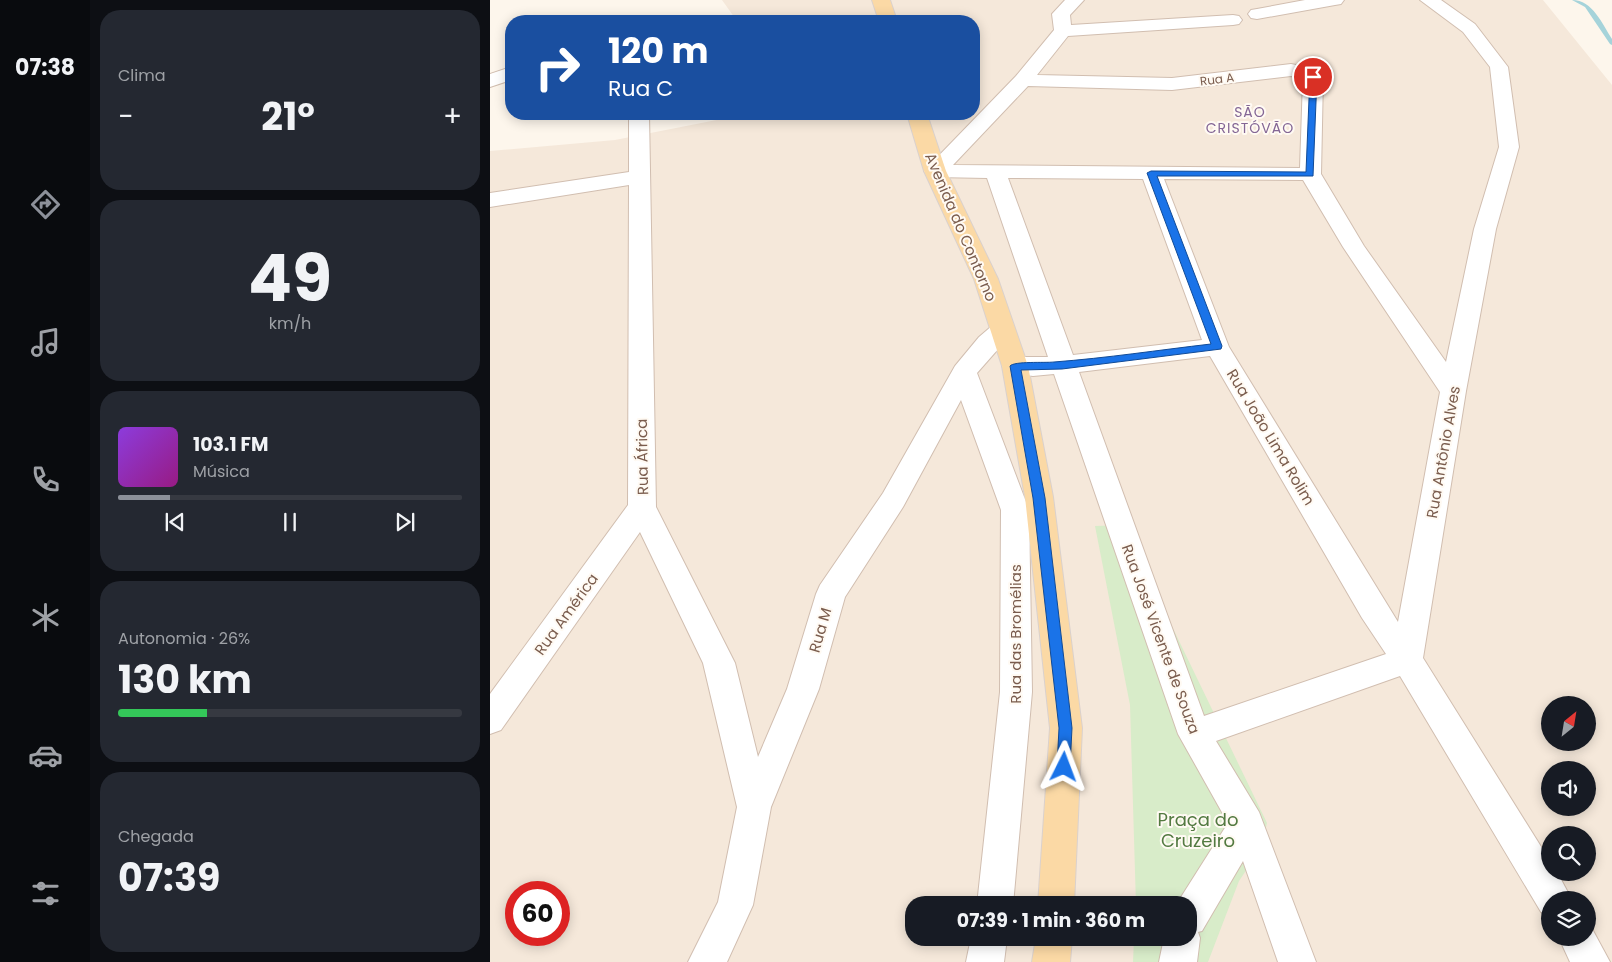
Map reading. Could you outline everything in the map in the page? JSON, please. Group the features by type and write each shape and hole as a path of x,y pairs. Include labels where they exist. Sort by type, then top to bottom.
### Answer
{"main road":[{"path":"881,0 886,15"},
{"name":"Avenida do Contorno","path":"919,120 935,171 986,279 1015,366 1039,498 1066,728 1057,896"},
{"path":"1051,962 1053,946"}],"street":[{"path":"935,171 1023,80 1063,31 1061,14 1074,0"},
{"path":"1257,14 1335,0"},
{"name":"Rua Antônio Alves","path":"1407,660 1454,391 1485,229 1509,147 1499,67 1469,28 1429,0"},
{"path":"1063,31 1233,20"},
{"name":"Rua A","path":"1023,80 1172,84 1291,70 1304,72 1313,77 1310,174"},
{"path":"490,81 505,76"},
{"name":"Rua África","path":"640,120 642,507 719,663 754,807"},
{"path":"935,171 1310,174 1354,247 1454,391"},
{"name":"Rua José Vicente de Souza","path":"995,171 1194,734 1248,823 1297,962"},
{"name":"Rua João Lima Rolim","path":"1151,173 1217,346 1373,610 1407,660"},
{"path":"490,200 639,176"},
{"name":"Rua M","path":"707,962 735,905 754,807 803,689 831,594 893,500 964,372 1002,331"},
{"path":"1015,366 1033,368 1217,346"},
{"name":"Rua das Bromélias","path":"964,372 1015,510 1016,692 996,896"},
{"name":"Rua América","path":"490,720 642,507"},
{"path":"1194,734 1407,660 1548,891"},
{"path":"1197,905 1248,823"},
{"path":"985,962 988,946"},
{"path":"1178,962 1181,946"},
{"path":"1581,946 1592,962"}],"shaded area":[{"path":"722,0 1543,0 1612,85 1612,962 490,962 490,151 615,140 717,120 980,120 980,15 733,15"}],"green space":[{"name":"Praça do Cruzeiro","path":"1123,525 1267,823 1261,848 1239,881 1208,962 1133,962 1134,946 1197,946 1197,896 1136,896 1130,705 1095,526"}],"waterway":[{"path":"1575,0 1587,6 1612,43"}],"district":[{"name":"SÃO CRISTÓVÃO","path":"1250,120"}],"route":[{"path":"1064,767 1066,728 1039,498 1015,366 1033,368 1217,346 1151,173 1310,174 1313,77"}]}
